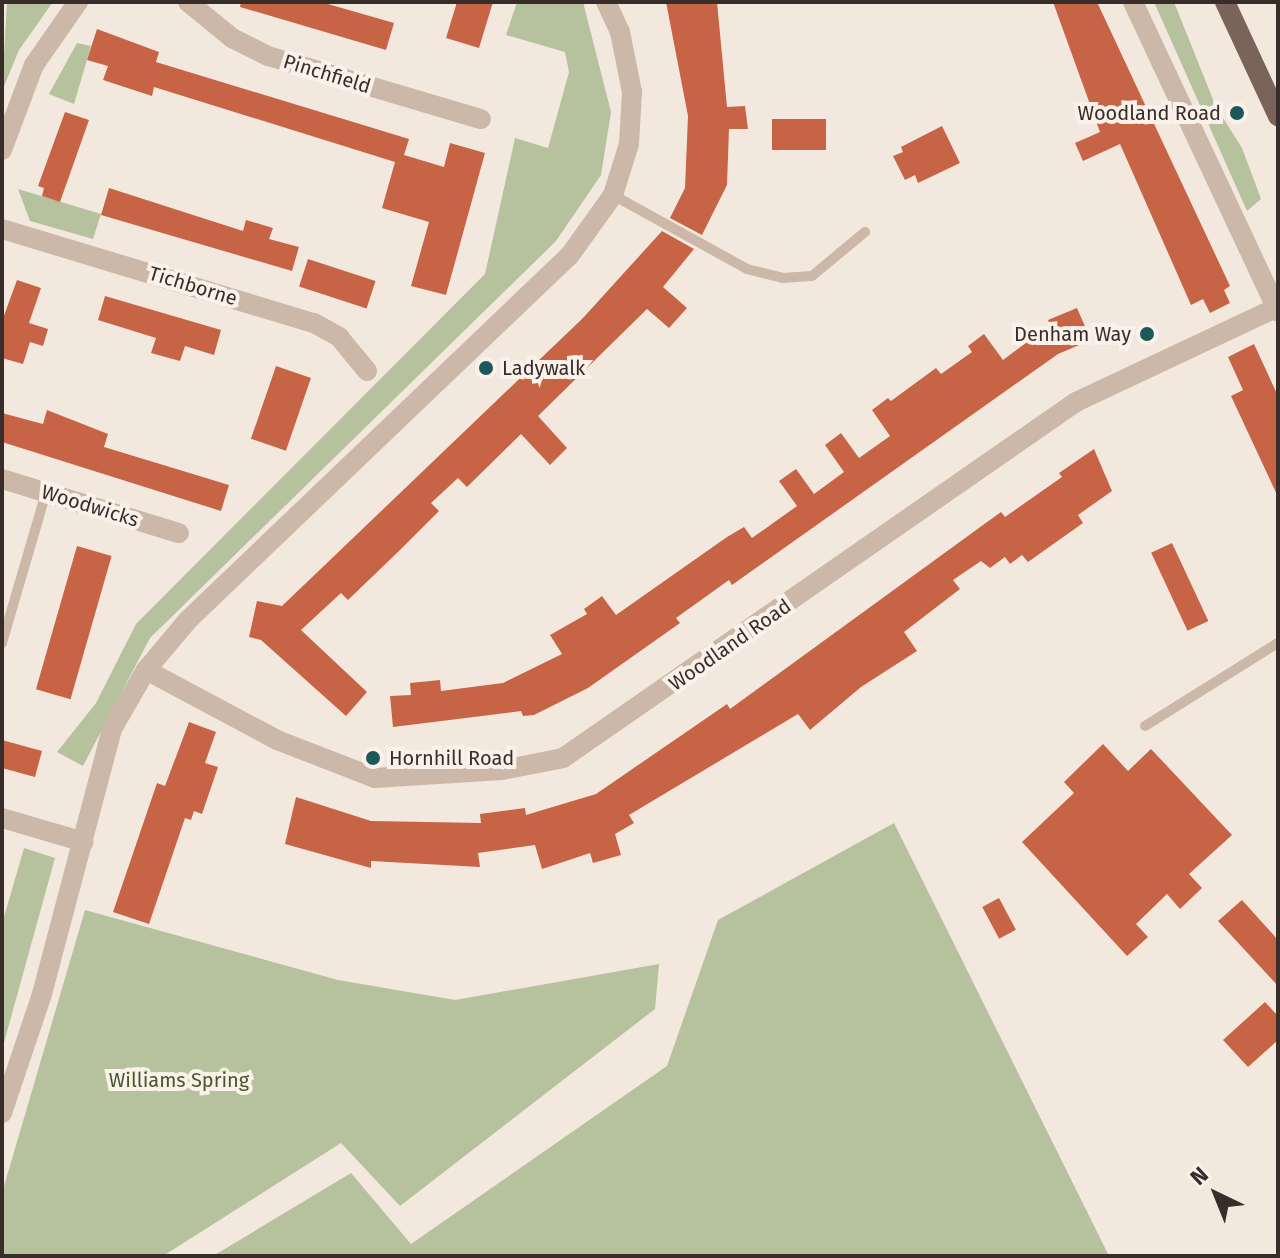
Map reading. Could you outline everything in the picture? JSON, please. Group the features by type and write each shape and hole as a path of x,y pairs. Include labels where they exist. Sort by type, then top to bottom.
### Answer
{"main road":[{"path":"1225,2 1278,116"}],"street":[{"path":"2,149 34,65 78,2"},
{"name":"Pinchfield","path":"188,2 232,38 268,56 481,119"},
{"path":"2,1113 42,994 112,729 146,670 188,620 559,265 613,195 629,144 632,92 622,40 606,2"},
{"path":"1133,2 1278,307"},
{"name":"Tichborne","path":"2,229 314,323 339,337 367,371"},
{"name":"Woodland Road","path":"146,670 277,740 375,778 502,770 563,758 1076,402 1278,307"},
{"name":"Woodwicks","path":"2,479 179,533"},
{"path":"2,818 84,842"}],"lane":[{"path":"613,195 747,269 782,278 812,276 865,232"},
{"path":"2,643 46,493"},
{"path":"1145,726 1278,643"}],"green space":[{"path":"7,2 53,2 19,50 2,91"},
{"path":"517,2 583,2 611,112 601,175 556,241 150,638 83,766 57,752 96,703 136,624 485,274 515,138 548,148 569,72 565,52 506,35"},
{"path":"1154,2 1174,2 1216,107 1242,148 1261,199 1247,211"},
{"path":"77,43 91,46 74,104 49,94"},
{"path":"18,189 101,214 93,239 30,221"},
{"path":"894,823 1109,1256 213,1256 351,1173 411,1244 667,1066 718,920"},
{"path":"24,848 55,858 2,1050 2,924"},
{"name":"Williams Spring","path":"85,910 338,980 455,1000 659,964 655,1009 400,1206 341,1143 163,1256 2,1256 2,1193"}],"building":[{"path":"241,2 321,2 394,23 386,50 240,7"},
{"path":"457,2 493,2 479,48 446,38"},
{"path":"666,2 717,2 727,107 745,106 748,129 729,129 727,185 702,235 670,218 685,188 688,116"},
{"path":"1053,2 1097,2 1230,286 1224,290 1230,303 1210,313 1203,299 1191,305 1120,144 1083,161 1075,143 1100,132"},
{"path":"97,29 159,52 156,62 409,139 404,155 444,167 450,143 485,153 446,295 411,286 429,222 382,208 395,162 154,87 152,96 103,80 108,66 87,60"},
{"path":"65,112 89,120 60,202 42,196 44,188 38,186"},
{"path":"772,119 826,119 826,150 772,150"},
{"path":"942,126 960,163 918,183 915,175 905,180 893,156 903,152 901,147"},
{"path":"109,188 243,231 246,220 273,228 269,239 299,247 292,271 101,215"},
{"path":"662,231 694,249 663,287 687,308 669,328 647,309 538,416 567,448 550,465 521,434 467,487 458,478 431,503 439,511 400,550 348,600 341,593 301,630 367,692 346,716 261,640 249,637 257,601 282,606 583,318"},
{"path":"308,259 376,281 367,309 299,287"},
{"path":"17,280 41,288 29,323 48,329 43,346 30,342 23,364 2,358 2,321"},
{"path":"105,296 221,330 214,355 185,346 180,361 151,353 156,338 98,320"},
{"path":"1077,308 1091,340 1058,354 732,585 729,580 676,618 680,623 588,688 534,715 523,716 521,711 393,727 390,696 411,695 410,683 440,680 441,691 503,683 562,654 550,635 587,614 584,609 602,596 616,615 727,537 744,527 752,538 797,506 779,481 796,469 814,494 844,472 825,445 841,433 859,458 890,436 872,410 888,398 891,401 936,368 941,374 972,352 968,346 984,334 1003,360 1050,325 1048,320"},
{"path":"1254,344 1278,396 1278,497 1231,396 1243,390 1228,357"},
{"path":"276,366 311,378 286,451 251,439"},
{"path":"47,410 108,434 104,447 229,485 221,511 2,442 2,413 43,424"},
{"path":"1094,449 1112,491 1078,515 1083,523 1028,562 1022,555 1010,564 1005,557 990,568 981,561 953,580 960,589 904,632 917,651 861,687 810,730 798,714 629,815 634,823 615,834 621,855 593,863 590,853 542,869 535,845 478,853 480,867 371,861 371,868 285,844 296,797 371,821 481,823 480,814 525,808 526,815 596,794 727,704 730,709 1001,512 1005,517 1062,477 1059,473"},
{"path":"1172,543 1208,621 1188,631 1151,553"},
{"path":"77,546 112,556 71,699 36,689"},
{"path":"189,722 216,732 205,763 218,767 202,814 194,811 191,820 185,818 149,924 113,912 157,783 165,786"},
{"path":"2,740 42,751 35,777 2,768"},
{"path":"1103,744 1128,771 1151,749 1232,835 1189,874 1202,888 1180,909 1167,894 1136,924 1148,937 1127,956 1022,842 1074,793 1064,782"},
{"path":"999,898 1016,930 999,939 982,907"},
{"path":"1242,900 1278,940 1278,986 1218,921"},
{"path":"1265,1002 1278,1016 1278,1040 1248,1067 1223,1040"}],"place":[{"name":"Woodland Road","path":"1237,113"},
{"name":"Denham Way","path":"1147,334"},
{"name":"Ladywalk","path":"486,368"},
{"name":"Hornhill Road","path":"373,758"}]}
